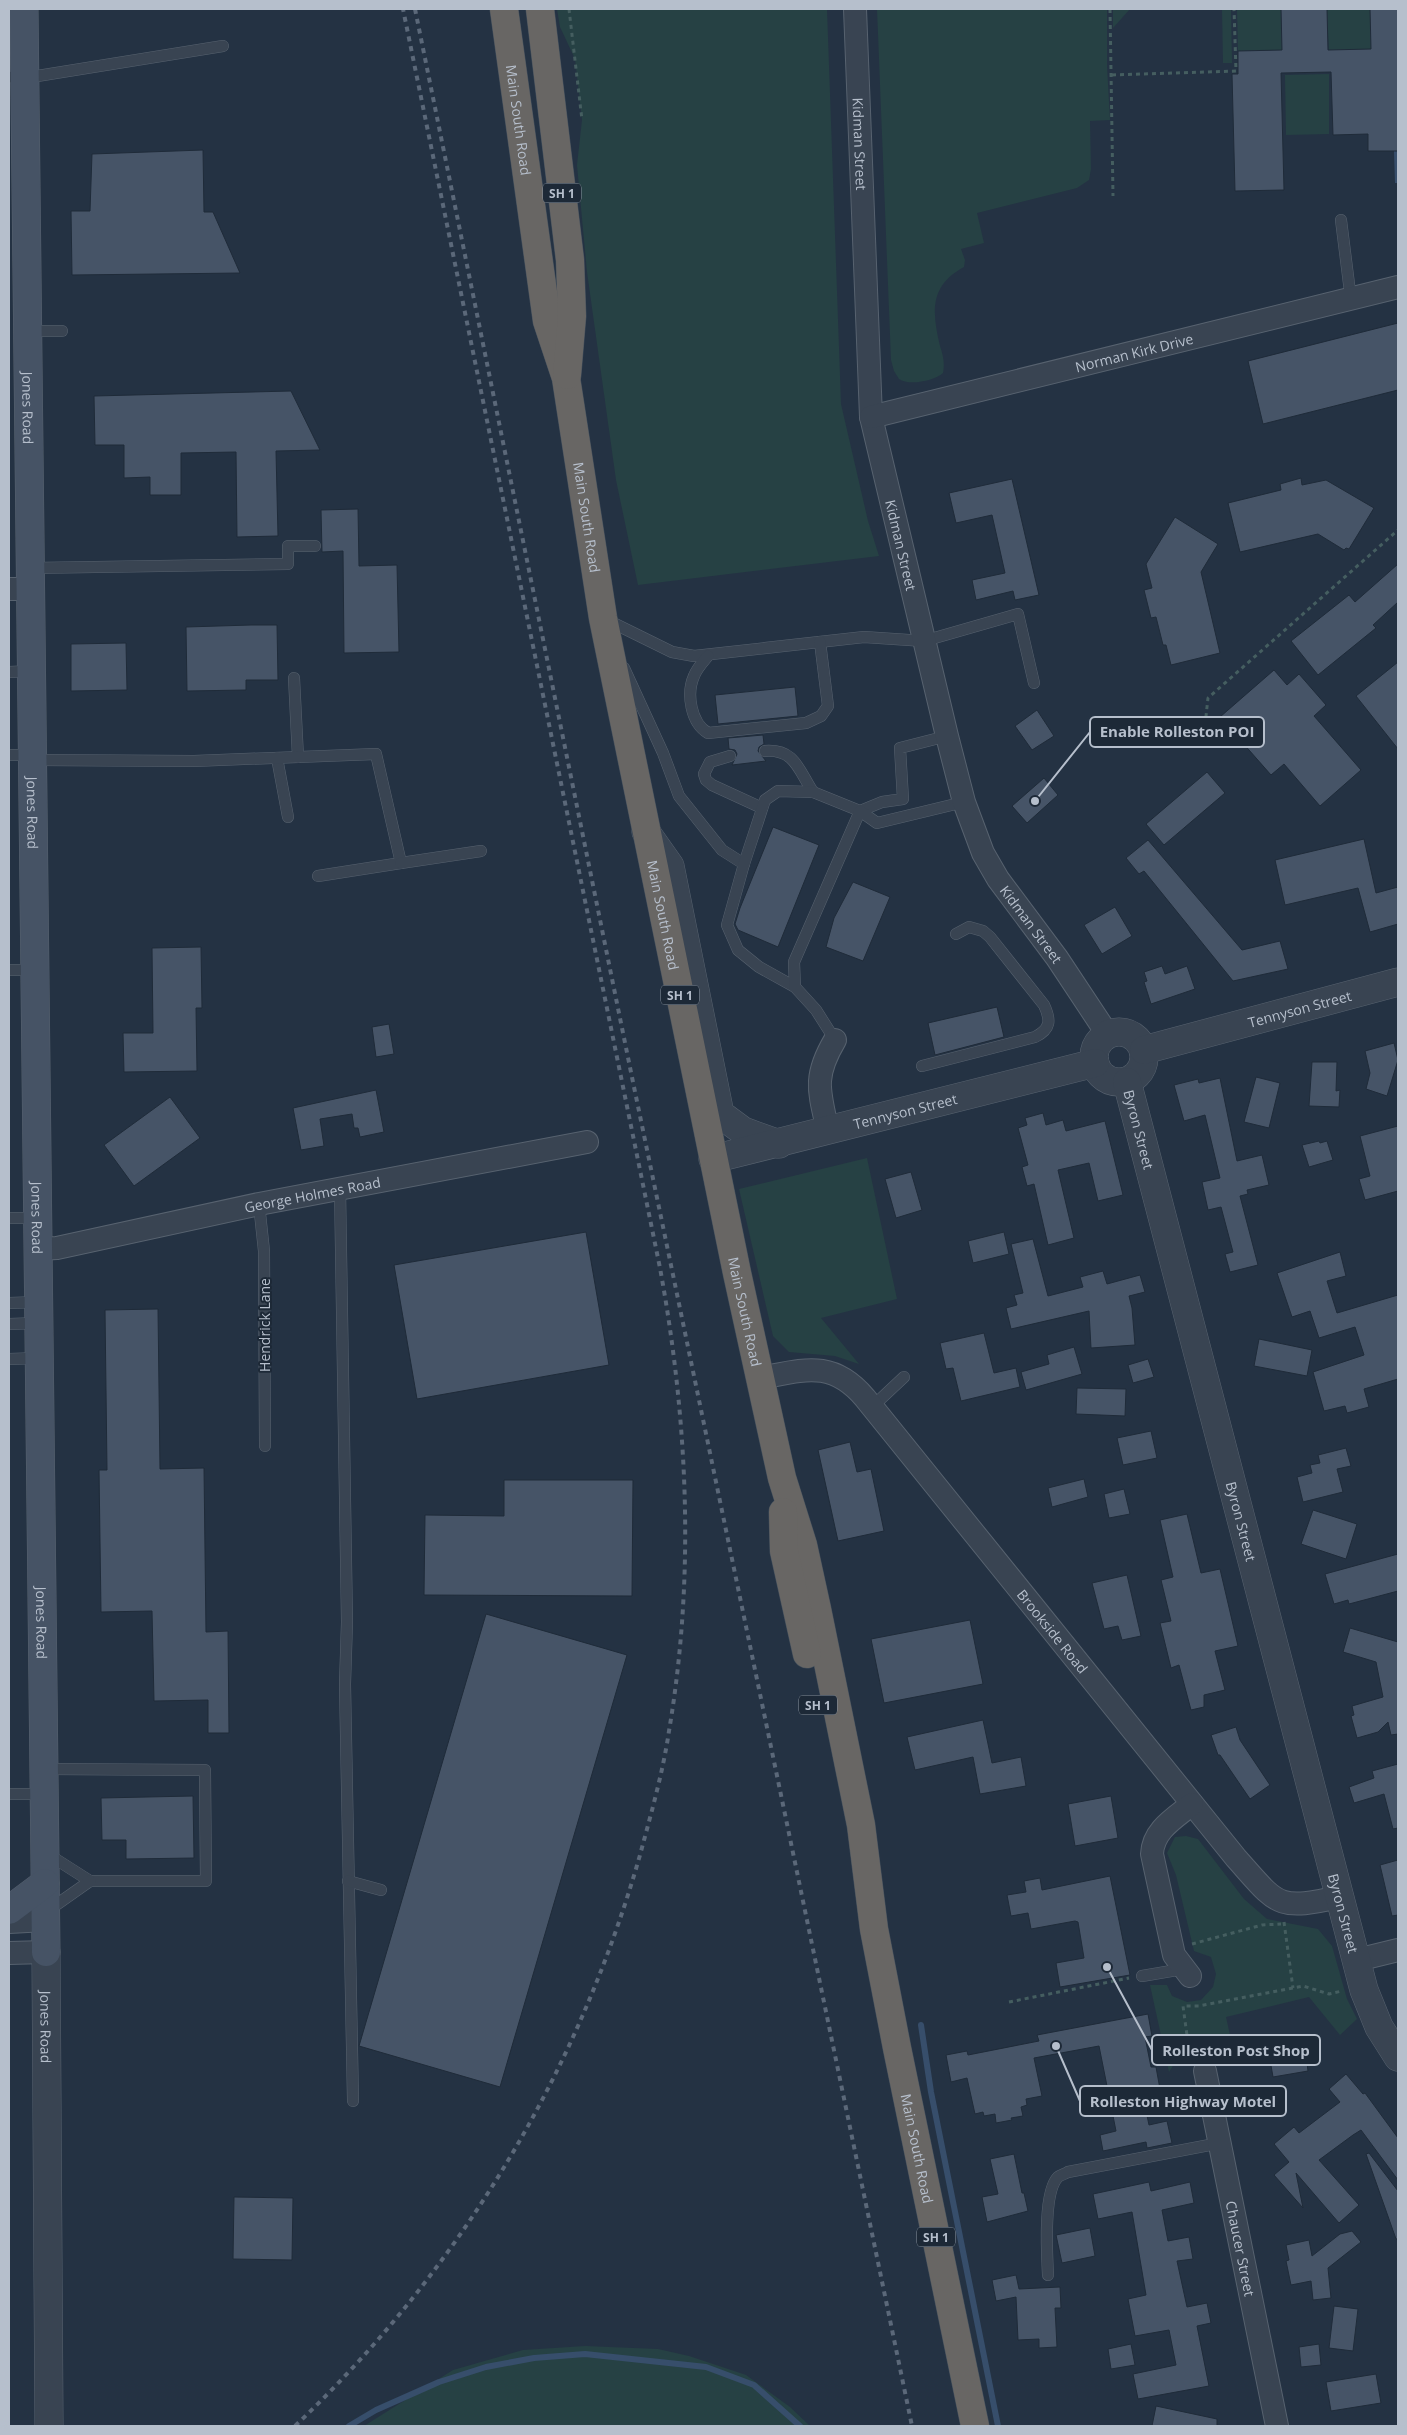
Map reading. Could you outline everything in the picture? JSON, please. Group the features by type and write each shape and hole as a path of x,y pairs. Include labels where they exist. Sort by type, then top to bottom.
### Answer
{"highway":[{"name":"Main South Road","path":"504,9 521,177 547,321 566,378 603,618 713,1160 782,1478 803,1545 861,1825 874,1929 975,2426"},
{"name":"Main South Road","path":"540,9 570,260 572,316 566,378"}],"main road":[{"name":"Jones Road","path":"24,9 17,78 28,331 24,582 20,672 25,757 22,970 38,1218 46,1952"},
{"path":"9,1910 45,1882"}],"street":[{"name":"Kidman Street","path":"855,9 871,417 947,736 964,802 983,853 998,879 1057,958 1108,1035"},
{"name":"Norman Kirk Drive","path":"871,417 1398,288"},
{"path":"646,831 670,866 720,1114 744,1131 779,1144"},
{"name":"Tennyson Street","path":"1144,1050 1398,982"},
{"path":"1116,1032 1133,1036 1144,1050 1144,1066 1140,1072 1127,1082 1110,1081 1103,1077 1095,1062 1096,1046 1108,1035 1116,1032"},
{"path":"828,1131 819,1081 826,1054 835,1040"},
{"name":"Tennyson Street","path":"713,1160 1095,1062"},
{"name":"Byron Street","path":"1127,1082 1357,1960"},
{"name":"George Holmes Road","path":"38,1249 57,1248 259,1204 587,1142"},
{"name":"Brookside Road","path":"760,1378 809,1369 826,1370 849,1381 1192,1804 1284,1914"},
{"path":"1186,1972 1172,1949 1152,1859 1153,1844 1162,1829 1192,1804"},
{"path":"1284,1914 1298,1905 1340,1896"},
{"path":"9,1922 46,1916"},
{"path":"1398,1950 1357,1960 1370,2007 1382,2032 1398,2057"},
{"path":"9,1953 46,1952"},
{"name":"Jones Road","path":"46,1952 49,2426"},
{"name":"Chaucer Street","path":"1205,2071 1277,2426"}],"lane":[{"path":"17,78 223,46"},
{"path":"1341,220 1351,300"},
{"path":"28,331 62,330"},
{"path":"24,582 288,564 288,546 315,546"},
{"path":"603,618 672,652 694,656 708,656 864,637 924,641 1018,614 1034,683"},
{"path":"603,618 663,753 679,796 722,850 744,864"},
{"path":"708,656 698,668 690,688 695,722 700,729 708,733 806,722 821,716 828,706 820,642"},
{"path":"294,678 298,757"},
{"path":"795,987 794,962 860,811 882,802 903,799 900,748 947,736"},
{"path":"765,751 781,751 788,754 813,792"},
{"path":"25,757 194,761 376,754 401,863"},
{"path":"730,756 710,762 704,774 706,780 712,785 762,808"},
{"path":"277,758 288,817"},
{"path":"835,1040 816,1010 795,987 759,967 738,950 727,925 765,800 778,791 813,792 860,811 877,823 964,802"},
{"path":"318,876 481,851"},
{"path":"922,1066 1035,1037 1045,1032 1049,1024 1049,1015 1044,1005 990,937 983,931 969,926 956,934"},
{"path":"340,1188 348,1881 353,2101"},
{"name":"Hendrick Lane","path":"259,1204 264,1251 265,1446"},
{"path":"9,1218 38,1218"},
{"path":"9,1303 39,1312"},
{"path":"9,1324 39,1312"},
{"path":"9,1359 39,1358"},
{"path":"872,1407 904,1377"},
{"path":"9,1794 44,1781 205,1770 206,1881 90,1881 45,1852"},
{"path":"46,1916 90,1881"},
{"path":"348,1881 381,1890"},
{"path":"1142,1976 1159,1972 1186,1972"},
{"path":"1048,2275 1046,2233 1053,2186 1058,2176 1068,2172 1220,2143"}],"path":[{"path":"569,9 582,120"},
{"path":"1110,9 1114,196"},
{"path":"1112,75 1236,71 1234,9"},
{"path":"1205,725 1208,698 1398,530"},
{"path":"1172,1949 1262,1925 1284,1914 1293,1988"},
{"path":"1010,2002 1159,1972"},
{"path":"1189,2050 1183,2006 1198,2006 1293,1988 1308,1987 1329,1994 1345,1990"}],"green space":[{"path":"557,9 827,9 841,404 868,521 879,556 638,585 616,480 587,272 577,165 582,120 575,59 560,27"},
{"path":"877,9 1107,9 1107,66 1110,120 1090,121 1091,169 1089,180 1077,188 977,213 984,243 961,249 965,260 964,267 944,283 936,301 935,322 943,359 943,373 921,382 909,382 899,379 894,371 891,360"},
{"path":"1113,9 1130,9 1113,28"},
{"path":"1222,9 1231,9 1232,63 1223,63"},
{"path":"1237,9 1281,9 1282,50 1238,51"},
{"path":"1327,9 1370,9 1371,42 1378,49 1329,57"},
{"path":"1329,74 1329,134 1286,135 1285,75"},
{"path":"867,1158 897,1299 821,1318 859,1364 835,1356 789,1352 773,1336 739,1189"},
{"path":"1186,1836 1198,1839 1244,1899 1267,1919 1318,1929 1332,1946 1347,1999 1357,2019 1340,2035 1309,1997 1226,2017 1234,2053 1225,2055 1215,2049 1198,2045 1179,2056 1169,2072 1150,1985 1167,1985 1172,1996 1187,2002 1201,2000 1213,1987 1216,1974 1211,1957 1194,1951 1176,1875 1167,1853 1175,1837"},
{"path":"585,2346 658,2349 689,2356 746,2375 790,2407 810,2426 364,2426 453,2370 523,2350"}],"water":[{"path":"1393,120 1398,142 1398,183 1395,183"}],"building":[{"path":"1281,9 1327,9 1328,50 1371,49 1370,9 1398,9 1398,151 1368,151 1368,134 1333,135 1331,72 1281,73 1284,190 1235,191 1232,74 1238,74 1238,51 1282,50"},
{"path":"203,150 204,212 213,212 240,273 72,275 71,211 90,211 92,154"},
{"path":"1398,323 1398,390 1263,424 1248,361"},
{"path":"291,391 320,450 276,451 278,536 237,537 236,452 181,453 181,495 150,495 150,477 124,478 124,445 95,445 94,396"},
{"path":"1301,478 1302,485 1326,480 1374,508 1349,549 1346,548 1344,550 1318,534 1240,552 1228,503 1281,490 1280,484"},
{"path":"1012,479 1039,595 1015,600 1013,591 976,600 972,580 1005,573 992,515 956,523 949,493"},
{"path":"358,509 359,566 397,565 399,652 344,653 343,551 322,552 321,510"},
{"path":"1175,517 1218,544 1201,572 1220,653 1171,665 1166,645 1163,645 1156,617 1151,618 1144,590 1152,588 1146,564"},
{"path":"1398,564 1398,602 1373,625 1376,628 1318,675 1291,641 1349,595 1355,602"},
{"path":"277,625 278,680 246,680 246,690 187,691 186,627"},
{"path":"126,643 127,690 71,691 71,644"},
{"path":"1398,662 1398,749 1356,696"},
{"path":"1274,670 1287,685 1299,674 1326,705 1314,716 1361,770 1320,806 1284,764 1271,775 1220,717"},
{"path":"795,687 798,716 718,724 715,695"},
{"path":"1037,710 1054,736 1032,750 1015,726"},
{"path":"763,735 764,744 759,747 758,751 766,761 732,765 737,754 735,750 729,749 728,738"},
{"path":"1207,772 1225,793 1164,845 1146,824"},
{"path":"1044,778 1058,795 1027,823 1012,806"},
{"path":"773,827 819,845 778,947 738,930 735,924"},
{"path":"1364,839 1376,893 1398,887 1398,924 1370,932 1358,888 1285,905 1275,860"},
{"path":"1148,840 1242,950 1280,941 1288,969 1233,981 1144,871 1139,874 1126,858"},
{"path":"853,882 890,897 863,961 826,947 834,918"},
{"path":"1115,907 1132,936 1102,954 1084,925"},
{"path":"201,947 202,1008 196,1008 197,1071 124,1072 123,1033 153,1033 152,948"},
{"path":"1162,966 1165,974 1187,966 1195,989 1151,1004 1144,982 1147,981 1144,972"},
{"path":"997,1007 1004,1037 935,1055 928,1023"},
{"path":"389,1024 394,1054 376,1057 372,1027"},
{"path":"1394,1043 1398,1060 1387,1096 1366,1089 1370,1073 1365,1051"},
{"path":"1312,1062 1337,1062 1336,1091 1340,1090 1339,1107 1309,1106"},
{"path":"1256,1077 1280,1083 1269,1128 1244,1122"},
{"path":"1220,1078 1237,1161 1262,1155 1269,1185 1247,1190 1248,1194 1240,1196 1258,1265 1230,1272 1225,1254 1233,1252 1221,1207 1208,1210 1202,1182 1220,1178 1205,1115 1184,1121 1174,1085 1198,1079 1199,1083"},
{"path":"376,1090 384,1132 360,1137 358,1128 354,1128 352,1114 320,1119 324,1146 301,1150 293,1108"},
{"path":"170,1097 200,1138 134,1186 104,1145"},
{"path":"1043,1113 1046,1125 1063,1120 1066,1131 1105,1121 1123,1195 1098,1201 1089,1163 1058,1170 1074,1238 1048,1245 1034,1184 1027,1186 1022,1167 1028,1165 1018,1128 1027,1125 1025,1118"},
{"path":"1398,1126 1398,1191 1365,1200 1359,1179 1370,1176 1360,1136"},
{"path":"1319,1141 1320,1143 1327,1141 1333,1160 1309,1167 1302,1145"},
{"path":"911,1172 922,1210 896,1218 885,1179"},
{"path":"586,1232 609,1365 417,1399 394,1265"},
{"path":"1004,1232 1009,1254 973,1263 968,1241"},
{"path":"1033,1239 1048,1296 1083,1287 1080,1277 1103,1271 1107,1284 1140,1275 1145,1292 1129,1296 1132,1308 1135,1345 1091,1348 1089,1311 1011,1329 1006,1308 1017,1305 1014,1295 1023,1293 1011,1244"},
{"path":"1340,1252 1346,1276 1327,1281 1337,1313 1398,1295 1398,1379 1364,1389 1369,1407 1347,1413 1345,1406 1324,1411 1313,1372 1364,1355 1355,1327 1319,1338 1310,1311 1292,1317 1277,1273"},
{"path":"158,1309 160,1469 204,1468 206,1632 228,1631 229,1733 208,1733 208,1700 154,1701 152,1611 101,1612 99,1470 107,1470 105,1310"},
{"path":"984,1333 994,1373 1016,1368 1020,1387 961,1401 953,1368 946,1369 940,1343"},
{"path":"1259,1339 1312,1350 1307,1376 1254,1366"},
{"path":"1074,1347 1082,1374 1026,1390 1021,1372 1049,1364 1047,1355"},
{"path":"1148,1359 1154,1377 1133,1383 1128,1365"},
{"path":"1077,1388 1126,1389 1125,1416 1076,1414"},
{"path":"1151,1431 1157,1458 1123,1465 1117,1438"},
{"path":"850,1442 857,1472 871,1469 884,1531 838,1541 818,1450"},
{"path":"1346,1448 1351,1466 1337,1469 1343,1492 1303,1502 1297,1477 1312,1473 1310,1465 1320,1463 1318,1455"},
{"path":"1084,1479 1088,1497 1052,1507 1048,1488"},
{"path":"504,1480 633,1480 632,1596 424,1595 425,1515 504,1516"},
{"path":"1124,1489 1130,1514 1109,1518 1104,1494"},
{"path":"1313,1510 1357,1524 1346,1559 1301,1544"},
{"path":"1187,1514 1201,1573 1220,1569 1238,1646 1215,1651 1225,1690 1204,1695 1204,1707 1191,1710 1179,1665 1171,1668 1160,1623 1171,1621 1161,1580 1173,1577 1160,1520"},
{"path":"1398,1554 1398,1591 1349,1604 1348,1600 1334,1604 1325,1574"},
{"path":"1127,1575 1141,1636 1122,1640 1118,1626 1104,1629 1092,1583"},
{"path":"486,1614 627,1655 500,2087 359,2046"},
{"path":"970,1620 983,1684 884,1703 871,1639"},
{"path":"1350,1628 1398,1642 1398,1734 1391,1735 1388,1722 1378,1732 1357,1738 1351,1716 1354,1715 1352,1706 1383,1697 1376,1662 1343,1652"},
{"path":"983,1720 992,1763 1021,1757 1026,1786 980,1794 973,1757 915,1770 907,1737"},
{"path":"1236,1727 1240,1740 1270,1785 1250,1799 1220,1755 1218,1755 1211,1735"},
{"path":"1398,1764 1398,1828 1393,1829 1384,1794 1354,1803 1349,1787 1374,1778 1372,1771"},
{"path":"193,1796 194,1858 126,1859 126,1840 102,1840 101,1798"},
{"path":"1111,1796 1118,1838 1075,1846 1068,1804"},
{"path":"1398,1860 1398,1915 1392,1916 1380,1865"},
{"path":"1110,1876 1130,1975 1060,1987 1056,1963 1084,1958 1078,1922 1031,1929 1028,1913 1011,1916 1007,1895 1026,1892 1024,1881 1040,1878 1042,1890"},
{"path":"1148,2014 1152,2036 1145,2037 1151,2067 1156,2067 1160,2089 1142,2092 1149,2125 1167,2121 1172,2143 1147,2148 1146,2142 1103,2151 1100,2135 1116,2131 1099,2046 1034,2058 1042,2096 1026,2099 1027,2105 1021,2107 1023,2116 1011,2118 1012,2120 996,2123 995,2114 984,2116 983,2112 975,2114 967,2078 951,2082 946,2055 967,2051 968,2055 1039,2041 1037,2035"},
{"path":"1305,2048 1308,2071 1273,2077 1269,2054"},
{"path":"1346,2074 1363,2094 1365,2093 1398,2138 1398,2180 1361,2130 1353,2135 1319,2160 1359,2205 1339,2223 1296,2173 1303,2208 1274,2175 1289,2162 1274,2144 1294,2127 1299,2133 1340,2102 1329,2089"},
{"path":"1369,2153 1398,2191 1398,2239 1396,2239 1366,2154"},
{"path":"1014,2154 1022,2193 1024,2193 1028,2211 987,2222 982,2197 998,2194 990,2159"},
{"path":"1149,2182 1151,2191 1190,2182 1194,2203 1162,2210 1168,2241 1189,2237 1193,2259 1177,2261 1187,2307 1207,2303 1211,2323 1197,2326 1209,2386 1138,2399 1133,2374 1176,2365 1169,2330 1135,2336 1128,2299 1146,2295 1132,2212 1098,2219 1093,2194"},
{"path":"234,2197 293,2198 292,2260 233,2259"},
{"path":"1090,2228 1095,2256 1062,2263 1056,2235"},
{"path":"1352,2231 1361,2242 1328,2268 1331,2298 1313,2300 1311,2281 1291,2285 1286,2261 1289,2260 1286,2245 1309,2240 1312,2256 1340,2234"},
{"path":"1016,2275 1019,2289 1060,2287 1061,2308 1055,2308 1057,2347 1039,2348 1039,2339 1018,2340 1016,2297 996,2301 992,2280"},
{"path":"1334,2306 1358,2309 1353,2351 1329,2348"},
{"path":"1131,2344 1135,2365 1111,2369 1108,2349"},
{"path":"1319,2344 1321,2365 1301,2367 1299,2347"},
{"path":"1376,2374 1381,2403 1331,2411 1326,2382"},
{"path":"1156,2406 1217,2419 1217,2426 1152,2426"}],"waterway":[{"path":"921,2025 931,2092 998,2426"},
{"path":"349,2426 376,2410 439,2382 486,2367 534,2358 585,2354 706,2367 754,2385 800,2426"}],"railway":[{"path":"295,2426 355,2366 410,2302 460,2234 506,2164 547,2090 583,2014 614,1936 640,1855 656,1793 666,1746 677,1673 685,1557 685,1499 677,1383 660,1268 403,9"},
{"path":"415,9 634,1087 912,2426"}],"place":[{"name":"Enable Rolleston POI","path":"1035,801"},
{"name":"Rolleston Post Shop","path":"1107,1967"},
{"name":"Rolleston Highway Motel","path":"1056,2046"}]}
